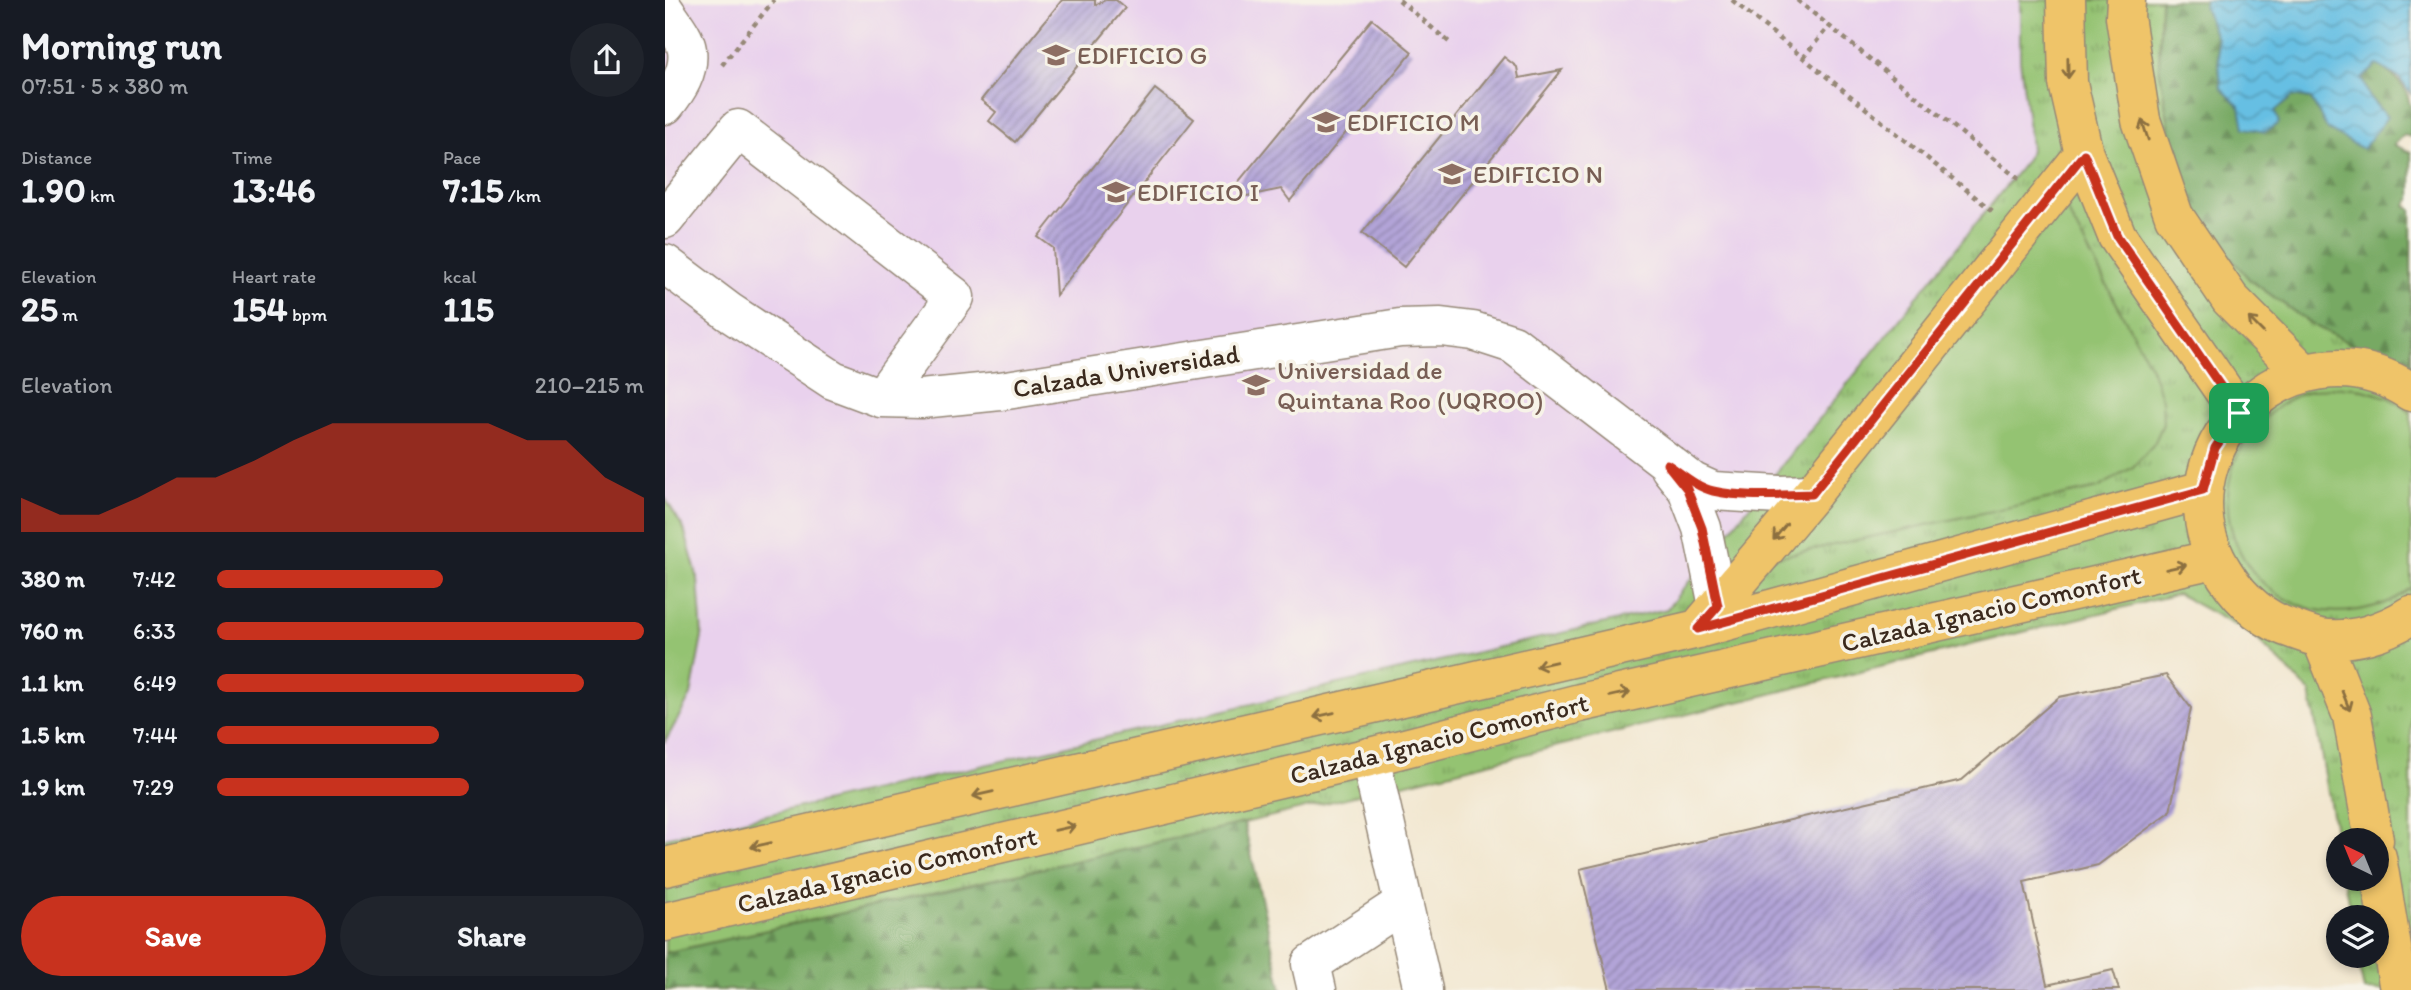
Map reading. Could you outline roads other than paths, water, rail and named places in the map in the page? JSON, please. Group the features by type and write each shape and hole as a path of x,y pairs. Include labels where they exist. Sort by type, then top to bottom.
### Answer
{"main road":[{"path":"2066,0 2068,83 2084,154 2117,236 2239,413"},
{"path":"2126,0 2125,17 2141,120 2174,216 2230,299 2304,373"},
{"path":"1708,618 1812,494 2084,154"},
{"path":"2411,392 2393,380 2349,369 2304,373 2268,388 2239,413 2215,448 2203,490 2204,525 2214,559 2239,597 2277,625 2321,638 2358,637 2394,626 2411,615"},
{"name":"Calzada Ignacio Comonfort","path":"665,867 1708,618 2203,490"},
{"name":"Calzada Ignacio Comonfort","path":"665,922 1370,757 1607,697 2214,559"},
{"path":"2321,638 2353,716 2372,828"},
{"path":"2382,891 2399,990"}],"lane":[{"path":"665,11 687,48 686,69 677,90 665,105"},
{"path":"665,219 738,130 955,297 881,398"},
{"name":"Calzada Universidad","path":"665,264 729,312 833,380 881,398 922,399 1000,391 1400,328 1441,327 1473,331 1513,344 1693,482 1713,491 1768,495 1812,494"},
{"name":"Calzada Universidad","path":"1667,464 1687,489 1702,528 1708,618"},
{"path":"1370,757 1423,990"},
{"path":"1317,990 1311,964 1402,904"}],"water":[{"path":"2205,0 2411,0 2411,94 2399,78 2377,65 2362,79 2370,98 2387,117 2363,149 2328,130 2311,99 2293,96 2275,111 2279,123 2265,132 2244,128 2240,107 2221,88 2217,39 2204,7"}],"place":[{"name":"EDIFICIO G","path":"1056,55"},
{"name":"EDIFICIO M","path":"1326,122"},
{"name":"EDIFICIO N","path":"1452,174"},
{"name":"EDIFICIO I","path":"1116,192"},
{"name":"Universidad de Quintana Roo (UQROO)","path":"1256,385"}]}
